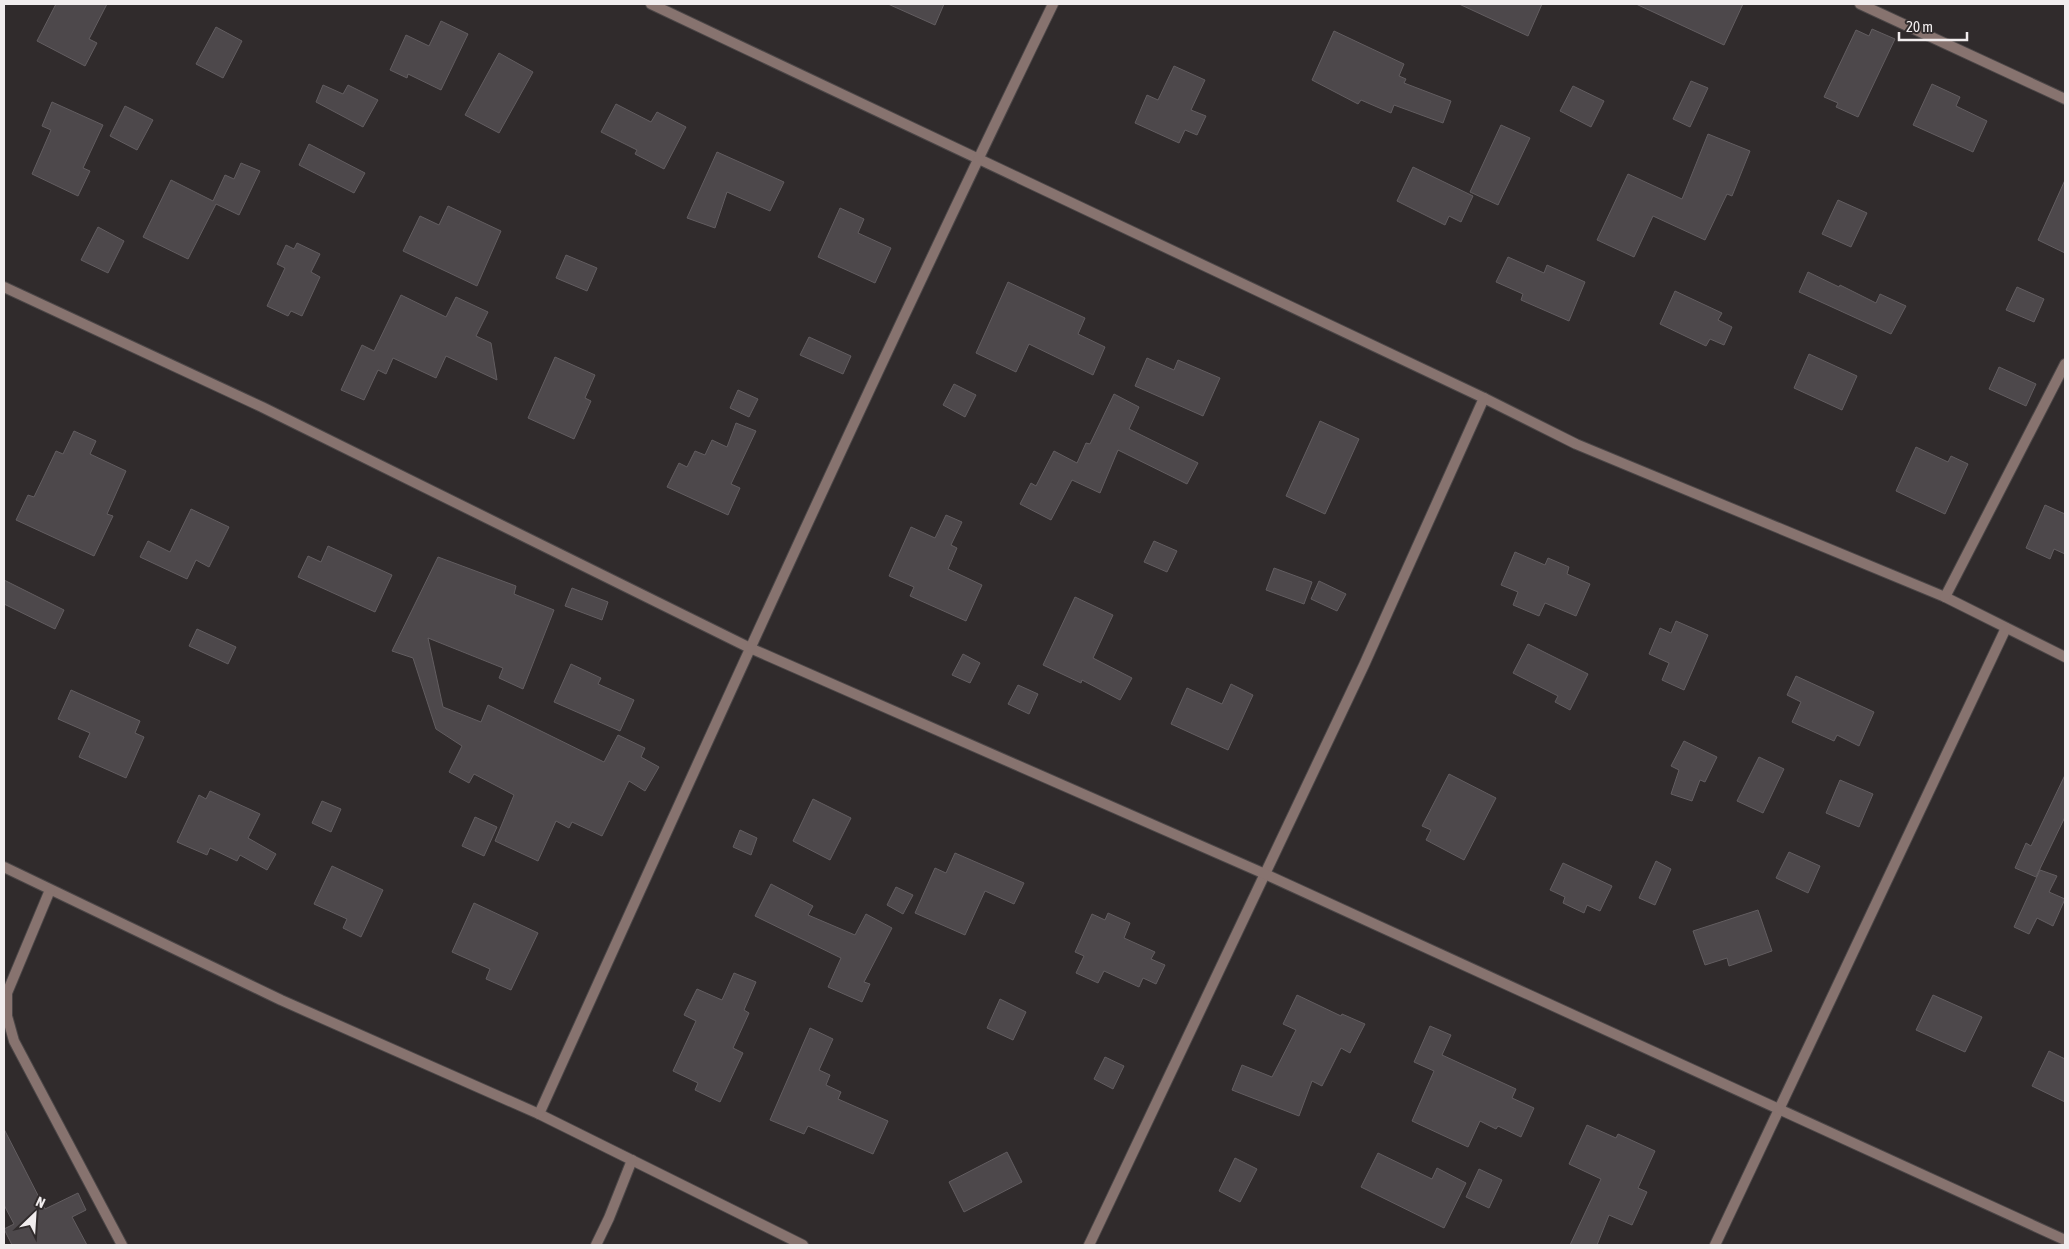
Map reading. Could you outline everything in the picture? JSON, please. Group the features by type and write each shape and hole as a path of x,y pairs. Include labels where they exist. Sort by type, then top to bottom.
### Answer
{"street":[{"path":"651,4 1484,398 1576,444 1945,597 2065,657"},
{"path":"539,1114 750,648 978,158 1053,4"},
{"path":"1860,4 2065,99"},
{"path":"4,287 262,406 750,648 1265,874 2065,1240"},
{"path":"1945,597 2065,364"},
{"path":"1089,1245 1364,665 1484,398"},
{"path":"1715,1245 2006,628"},
{"path":"4,867 281,1000 539,1114 803,1245"},
{"path":"50,890 6,993 7,1016 14,1041 122,1245"},
{"path":"596,1245 632,1160"}],"building":[{"path":"56,4 107,4 89,39 97,43 85,66 37,41"},
{"path":"888,4 944,4 935,25"},
{"path":"1459,4 1542,4 1528,36"},
{"path":"1636,4 1743,4 1724,45"},
{"path":"441,21 468,34 441,90 408,74 407,78 390,70 406,35 429,46"},
{"path":"216,27 242,41 223,78 196,64"},
{"path":"1872,29 1895,39 1858,117 1836,107 1838,103 1824,97 1856,30 1869,36"},
{"path":"1334,31 1404,64 1399,76 1406,79 1404,83 1451,101 1443,123 1394,105 1391,113 1361,100 1358,104 1312,80"},
{"path":"499,53 533,72 499,133 465,115"},
{"path":"1174,66 1205,80 1191,110 1206,116 1197,135 1185,130 1179,143 1135,123 1147,95 1158,100"},
{"path":"1691,81 1708,88 1690,127 1673,119"},
{"path":"1932,84 1960,97 1956,106 1987,121 1973,152 1913,125"},
{"path":"323,85 343,94 348,85 378,100 363,127 316,102"},
{"path":"1573,86 1604,101 1591,127 1560,111"},
{"path":"52,102 103,125 83,168 90,171 78,196 32,174 51,130 42,126"},
{"path":"616,104 651,122 657,112 686,127 664,169 635,154 637,150 601,132"},
{"path":"125,106 153,120 137,150 110,136"},
{"path":"1501,125 1530,138 1498,205 1470,192"},
{"path":"1708,134 1750,151 1732,196 1727,194 1705,240 1653,216 1634,257 1597,240 1628,174 1682,199"},
{"path":"309,144 365,173 354,193 299,165"},
{"path":"717,152 784,182 770,211 727,192 715,228 687,218"},
{"path":"241,163 260,171 239,215 216,204 188,259 143,237 171,180 213,201 225,175 234,179"},
{"path":"1413,167 1473,196 1461,222 1449,216 1445,225 1397,201"},
{"path":"2065,180 2065,253 2038,240"},
{"path":"1838,200 1867,213 1851,247 1822,234"},
{"path":"448,206 501,231 477,286 403,251 420,216 439,225"},
{"path":"840,208 864,219 858,233 891,248 875,283 818,257"},
{"path":"98,227 124,241 108,273 81,260"},
{"path":"297,243 320,254 311,272 320,277 302,316 291,311 288,316 267,306 285,268 277,264 286,245 294,249"},
{"path":"566,255 597,268 587,291 556,278"},
{"path":"1508,257 1544,273 1547,265 1585,282 1569,321 1521,300 1523,294 1496,282"},
{"path":"1808,272 1876,303 1880,294 1906,306 1891,334 1799,292"},
{"path":"1008,282 1085,318 1078,334 1105,347 1093,375 1029,344 1016,372 976,353"},
{"path":"2017,287 2044,299 2034,322 2006,310"},
{"path":"1675,291 1722,313 1718,320 1732,327 1724,345 1710,339 1706,346 1660,324"},
{"path":"401,295 446,317 456,297 488,312 476,336 491,343 497,380 446,356 436,378 393,358 386,374 378,370 364,400 341,390 362,345 374,351"},
{"path":"809,337 851,356 843,374 800,355"},
{"path":"1809,354 1857,376 1842,410 1794,388"},
{"path":"555,357 595,375 585,398 591,401 574,439 528,418"},
{"path":"1147,358 1174,370 1178,360 1220,378 1203,416 1135,386"},
{"path":"1999,367 2036,384 2026,406 1989,389"},
{"path":"954,384 976,395 965,417 943,405"},
{"path":"738,390 758,399 749,417 730,408"},
{"path":"1114,394 1139,407 1129,429 1198,463 1187,484 1118,450 1100,493 1072,480 1051,520 1020,504 1031,483 1036,486 1054,451 1077,463 1086,443 1090,444"},
{"path":"1320,421 1359,439 1325,514 1286,496"},
{"path":"736,423 756,431 731,484 740,488 728,515 667,487 679,463 687,467 695,451 705,455 712,440 727,447"},
{"path":"74,431 96,441 90,454 126,471 107,514 113,516 94,556 16,520 28,495 34,497 56,451 63,454"},
{"path":"1916,447 1948,462 1951,456 1968,464 1945,514 1896,491"},
{"path":"2045,505 2065,514 2065,554 2054,549 2050,559 2026,548"},
{"path":"191,509 229,527 209,567 196,560 187,579 140,557 148,541 170,552"},
{"path":"946,515 962,522 951,545 957,548 948,569 982,585 966,621 910,596 914,587 889,576 911,527 935,538"},
{"path":"1154,541 1177,551 1167,572 1144,562"},
{"path":"328,546 392,575 375,612 298,577 308,556 321,562"},
{"path":"1515,552 1545,565 1548,558 1569,567 1567,574 1590,584 1576,616 1545,603 1539,616 1513,605 1518,592 1501,585"},
{"path":"438,557 516,586 514,594 554,610 523,689 499,678 503,668 428,638 443,707 481,722 488,705 604,762 618,735 645,748 641,757 659,767 645,791 629,781 602,836 572,822 569,828 556,821 538,861 495,841 514,795 474,774 469,783 449,772 462,746 436,729 413,658 392,651"},
{"path":"1274,568 1312,582 1304,604 1266,590"},
{"path":"4,580 64,610 55,629 4,604"},
{"path":"1319,581 1346,594 1337,611 1311,599"},
{"path":"572,588 608,602 602,620 565,606"},
{"path":"1075,597 1113,615 1093,658 1132,678 1120,700 1082,680 1081,683 1043,665"},
{"path":"1676,621 1708,635 1684,690 1662,680 1669,663 1649,654 1660,628 1671,633"},
{"path":"197,629 236,647 228,664 189,646"},
{"path":"1528,644 1588,674 1570,710 1555,702 1558,696 1513,673"},
{"path":"963,654 980,663 970,683 952,675"},
{"path":"571,664 601,678 598,684 634,700 620,731 554,702"},
{"path":"1796,676 1874,712 1859,746 1837,735 1834,741 1792,722 1801,702 1787,695"},
{"path":"1231,684 1253,695 1228,750 1171,724 1187,688 1222,704"},
{"path":"1018,685 1038,694 1029,714 1008,704"},
{"path":"71,690 140,721 135,733 144,737 126,778 79,757 90,733 58,719"},
{"path":"1684,741 1717,757 1705,782 1700,780 1692,801 1671,794 1679,770 1671,766"},
{"path":"1759,757 1784,769 1763,813 1737,801"},
{"path":"1449,774 1496,798 1464,860 1426,840 1431,830 1422,826"},
{"path":"2065,775 2065,817 2036,877 2015,868 2026,843 2031,846"},
{"path":"1840,780 1873,794 1859,827 1826,813"},
{"path":"210,791 260,814 248,838 276,854 267,870 240,855 237,861 210,848 207,855 177,842 199,795 206,799"},
{"path":"813,799 851,818 830,860 793,841"},
{"path":"322,801 341,809 331,832 312,823"},
{"path":"475,817 497,827 484,856 462,846"},
{"path":"740,830 757,838 751,855 733,847"},
{"path":"1789,852 1820,866 1808,893 1776,878"},
{"path":"955,853 1024,883 1014,904 985,891 965,935 915,913 935,868 946,873"},
{"path":"1656,861 1671,869 1655,905 1639,898"},
{"path":"1563,863 1612,886 1600,911 1587,905 1584,913 1563,903 1565,897 1550,890"},
{"path":"332,866 383,890 361,937 343,928 347,919 314,904"},
{"path":"2040,870 2057,876 2049,892 2065,899 2053,926 2037,918 2029,934 2014,927"},
{"path":"771,884 813,906 808,915 855,935 866,914 892,928 864,982 870,984 862,1002 828,987 841,958 755,916"},
{"path":"896,887 913,895 903,914 887,905"},
{"path":"474,903 538,933 511,990 486,979 490,969 452,952"},
{"path":"1758,910 1772,951 1729,966 1727,958 1705,965 1693,931"},
{"path":"1108,913 1130,923 1124,938 1155,952 1151,959 1165,965 1156,984 1143,978 1139,987 1104,971 1098,983 1076,973 1084,956 1075,952 1092,914 1105,920"},
{"path":"734,973 756,982 744,1010 749,1013 733,1048 743,1053 720,1102 695,1090 698,1083 673,1071 696,1021 684,1015 697,989 722,1000"},
{"path":"1297,995 1341,1016 1342,1014 1365,1024 1350,1053 1341,1048 1322,1086 1312,1081 1299,1116 1232,1090 1242,1065 1272,1077 1296,1030 1283,1024"},
{"path":"1933,995 1982,1017 1965,1052 1916,1030"},
{"path":"1000,999 1026,1012 1013,1040 987,1028"},
{"path":"1430,1026 1451,1035 1442,1055 1516,1089 1512,1098 1534,1108 1521,1137 1498,1126 1496,1129 1480,1121 1468,1147 1412,1121 1434,1071 1414,1062"},
{"path":"810,1028 833,1039 819,1070 830,1075 826,1085 841,1092 838,1099 888,1121 873,1154 808,1126 804,1134 770,1120"},
{"path":"2049,1051 2065,1059 2065,1102 2032,1086"},
{"path":"1105,1057 1124,1066 1113,1089 1094,1079"},
{"path":"1587,1125 1616,1138 1618,1134 1655,1151 1638,1188 1647,1192 1632,1225 1609,1215 1597,1245 1570,1245 1601,1179 1569,1164"},
{"path":"4,1129 45,1209 78,1193 86,1210 72,1217 87,1245 12,1245 4,1229 14,1224 4,1205"},
{"path":"1007,1152 1022,1182 964,1212 949,1182"},
{"path":"1378,1153 1432,1179 1437,1168 1466,1183 1444,1228 1361,1187"},
{"path":"1235,1158 1257,1169 1240,1202 1219,1191"},
{"path":"1479,1169 1502,1180 1489,1208 1466,1197"}]}
